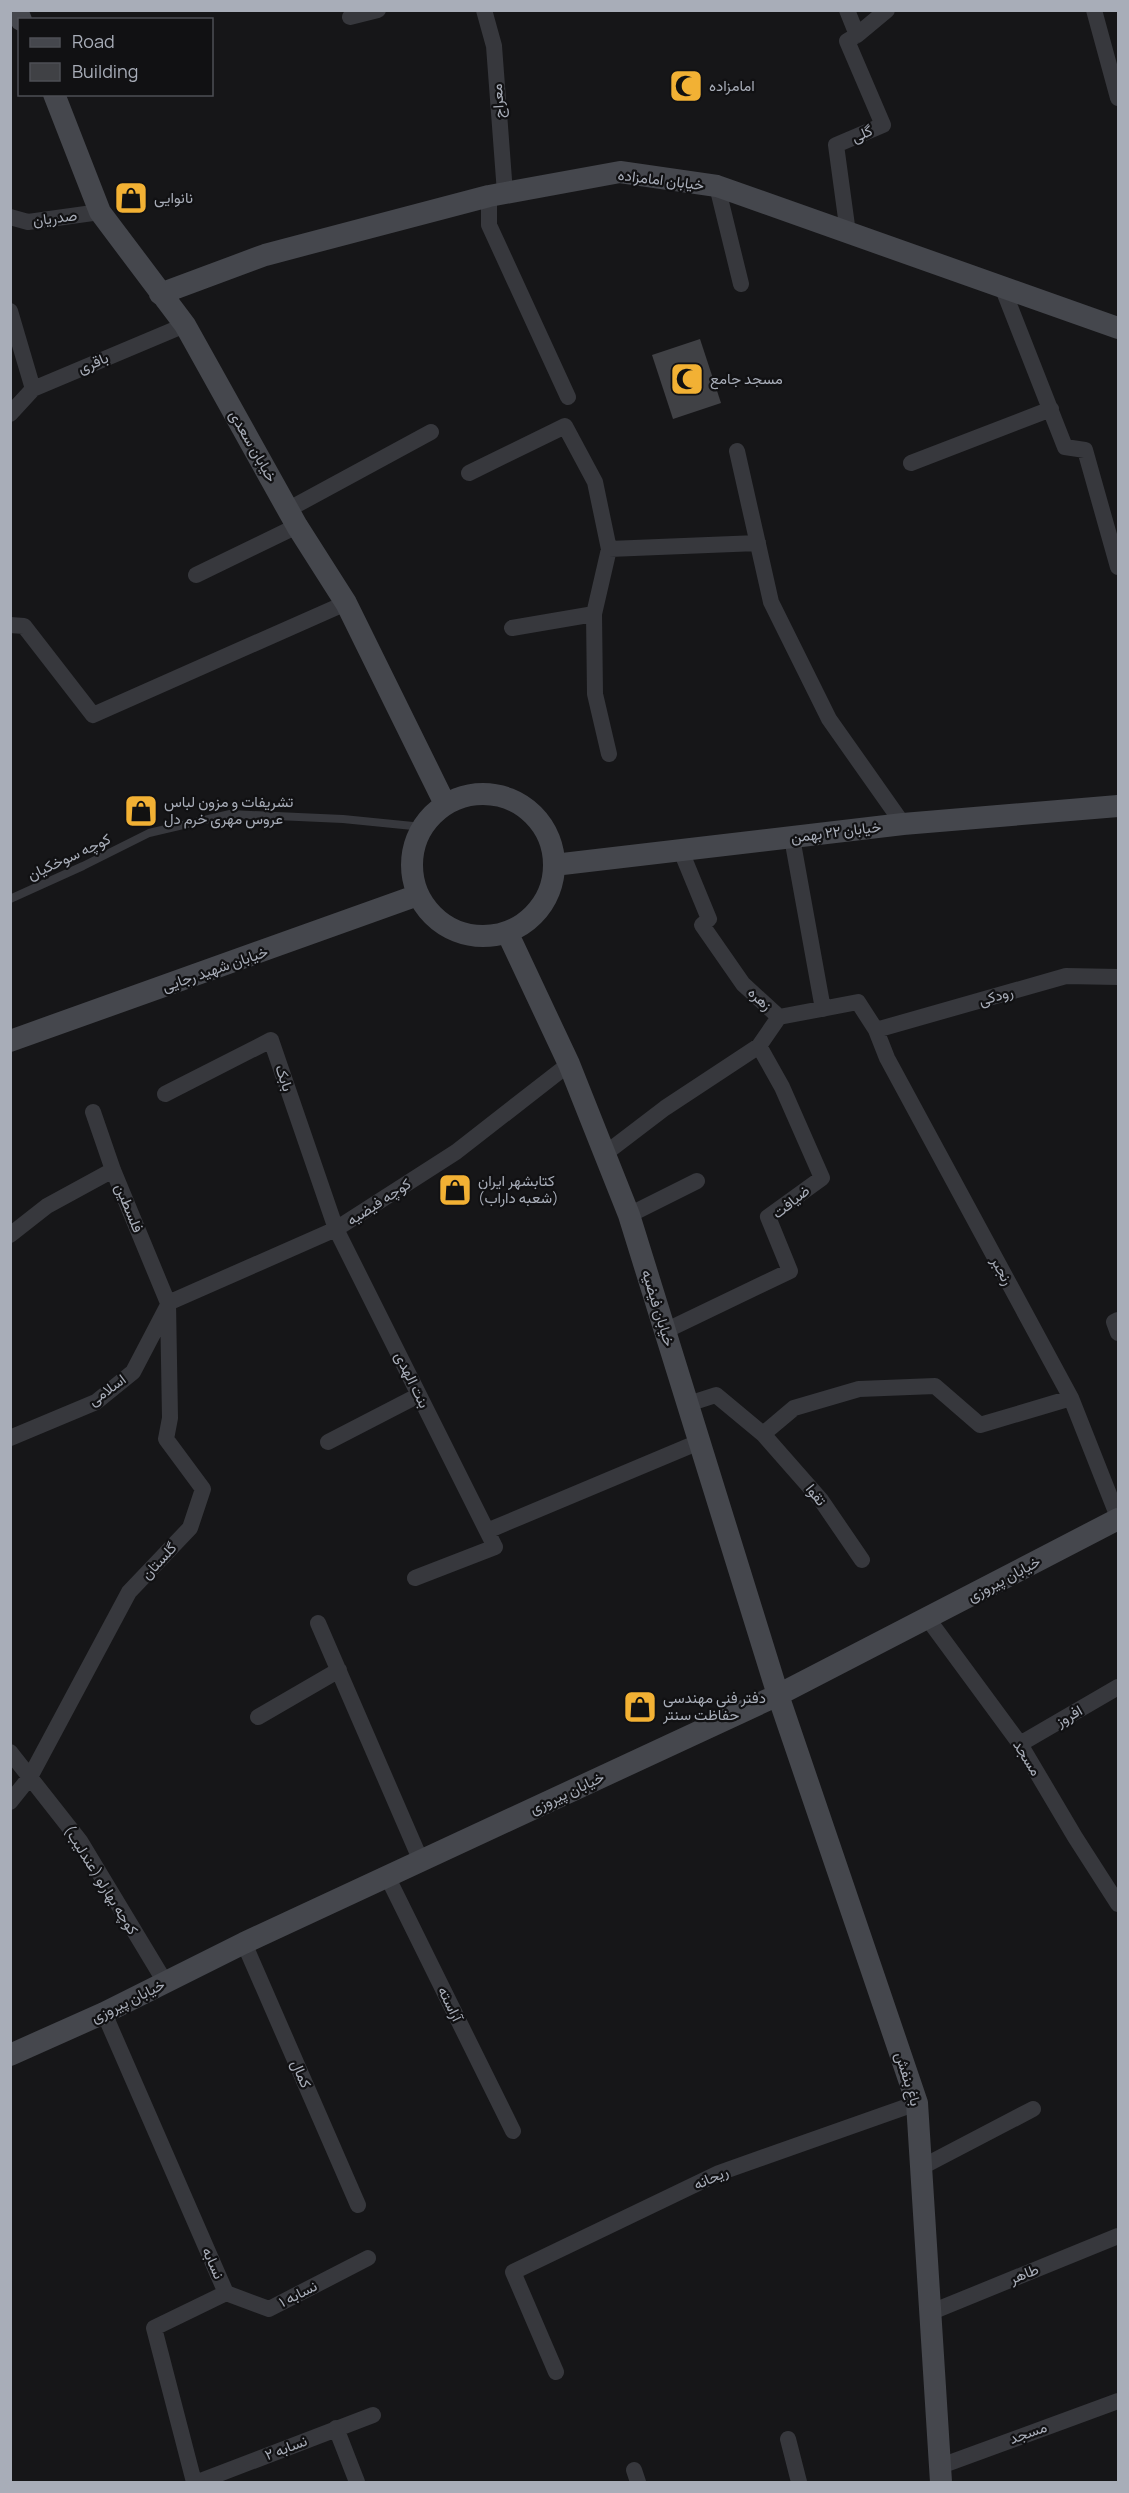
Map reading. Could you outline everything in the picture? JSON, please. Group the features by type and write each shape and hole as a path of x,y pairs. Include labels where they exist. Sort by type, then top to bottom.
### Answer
{"main road":[{"name":"خیابان سعدی","path":"55,96 100,212 184,325 293,518 346,603 445,804"},
{"name":"خیابان امامزاده","path":"160,294 265,255 497,194 620,172 717,186 1003,289 1119,328"},
{"path":"487,794 508,798 526,809 541,824 551,843 554,865 549,890 536,913 523,924 507,932 486,936 465,934 446,926 430,913 418,895 412,874 412,853 423,826 445,804 465,796 487,794"},
{"name":"خیابان ۲۲ بهمن","path":"554,865 903,824 1119,807"},
{"name":"خیابان شهید رجایی","path":"10,1041 418,895"},
{"name":"خیابان فیضیه","path":"507,932 568,1064 606,1153 629,1215 778,1695"},
{"name":"خیابان پیروزی","path":"10,2055 104,2013 244,1943 778,1695 1119,1518"},
{"name":"باغ بنفش","path":"778,1695 917,2103 940,2474"}],"street":[{"path":"350,17 378,10"},
{"name":"معراج","path":"484,10 494,46 497,194 489,225 568,397"},
{"name":"گلی","path":"847,10 857,35 847,40 883,125 836,145 848,232"},
{"path":"857,35 887,10"},
{"path":"1097,12 1119,98"},
{"path":"717,186 741,284"},
{"name":"صدریان","path":"10,217 28,222 100,212"},
{"path":"1003,289 1065,447 1085,450 1119,567"},
{"path":"10,310 33,389"},
{"name":"باقری","path":"10,414 33,389 184,325"},
{"path":"911,463 1051,410"},
{"path":"469,472 565,426 595,482 609,549 594,614 595,694 609,754"},
{"path":"196,575 431,432"},
{"path":"737,451 771,602 829,719 903,824"},
{"path":"609,549 758,543"},
{"path":"10,625 24,626 93,714 346,603"},
{"path":"512,628 594,614"},
{"path":"779,1017 823,1009 792,838"},
{"name":"زهره","path":"606,1153 665,1108 759,1046 779,1017 743,984 702,925 709,919 681,851"},
{"name":"رودکی","path":"876,1030 1066,976 1119,977"},
{"name":"رنجبر","path":"823,1009 858,1002 876,1030 887,1058 1071,1398 1119,1518"},
{"name":"بابک","path":"165,1094 271,1040 336,1229"},
{"name":"ضیافت","path":"665,1330 790,1271 768,1216 822,1178 782,1088 759,1046"},
{"name":"کوچه فیضیه","path":"168,1303 336,1229 456,1152 568,1064"},
{"name":"فلسطین","path":"93,1112 113,1170 168,1303"},
{"path":"10,1235 47,1206 113,1170"},
{"path":"629,1215 697,1181"},
{"name":"بنت الهدی","path":"336,1229 487,1531"},
{"name":"اسلامی","path":"10,1438 96,1402 133,1372 168,1303"},
{"name":"گلستان","path":"10,1802 30,1777 129,1592 190,1527 203,1489 166,1439 170,1418 168,1303"},
{"path":"1119,1320 1114,1322 1119,1333"},
{"path":"763,1434 794,1408 859,1389 935,1386 980,1425 1071,1398"},
{"path":"328,1442 419,1395"},
{"name":"تقوا","path":"687,1404 716,1395 763,1434 821,1500 862,1560"},
{"path":"415,1578 495,1547 487,1531 699,1442"},
{"name":"مسجد","path":"928,1618 1020,1744 1075,1837 1119,1904"},
{"path":"318,1623 421,1861"},
{"path":"258,1717 339,1671"},
{"name":"افروز","path":"1020,1744 1119,1687"},
{"name":"کوچه بهارلو (عندلیب)","path":"10,1752 80,1841 165,1982"},
{"name":"آراسته","path":"387,1876 513,2131"},
{"name":"کمال","path":"244,1943 358,2205"},
{"name":"نسابه","path":"104,2013 226,2293 154,2328 196,2482"},
{"name":"ریحانه","path":"556,2372 513,2272 719,2173 917,2103"},
{"path":"920,2168 1033,2109"},
{"name":"طاهر","path":"929,2313 1119,2236"},
{"name":"نسابه ۱","path":"226,2293 269,2309 368,2258"},
{"name":"مسجد","path":"940,2474 1119,2401"},
{"name":"نسابه ۲","path":"196,2482 373,2415"},
{"path":"336,2428 357,2482"},
{"path":"788,2439 799,2482"}],"lane":[{"name":"کوچه سوخکیان","path":"10,899 149,833 230,814 343,819 423,826"}],"building":[{"name":"مسجد جامع","path":"700,339 721,403 673,419 652,355"}],"place":[{"name":"امامزاده","path":"686,86"},
{"name":"نانوایی","path":"131,198"},
{"name":"مسجد جامع","path":"687,379"},
{"name":"تشریفات و مزون لباس عروس مهری خرم دل","path":"141,811"},
{"name":"کتابشهر ایران (شعبه داراب)","path":"455,1190"},
{"name":"دفتر فنی مهندسی حفاظت سنتر","path":"640,1707"}]}
